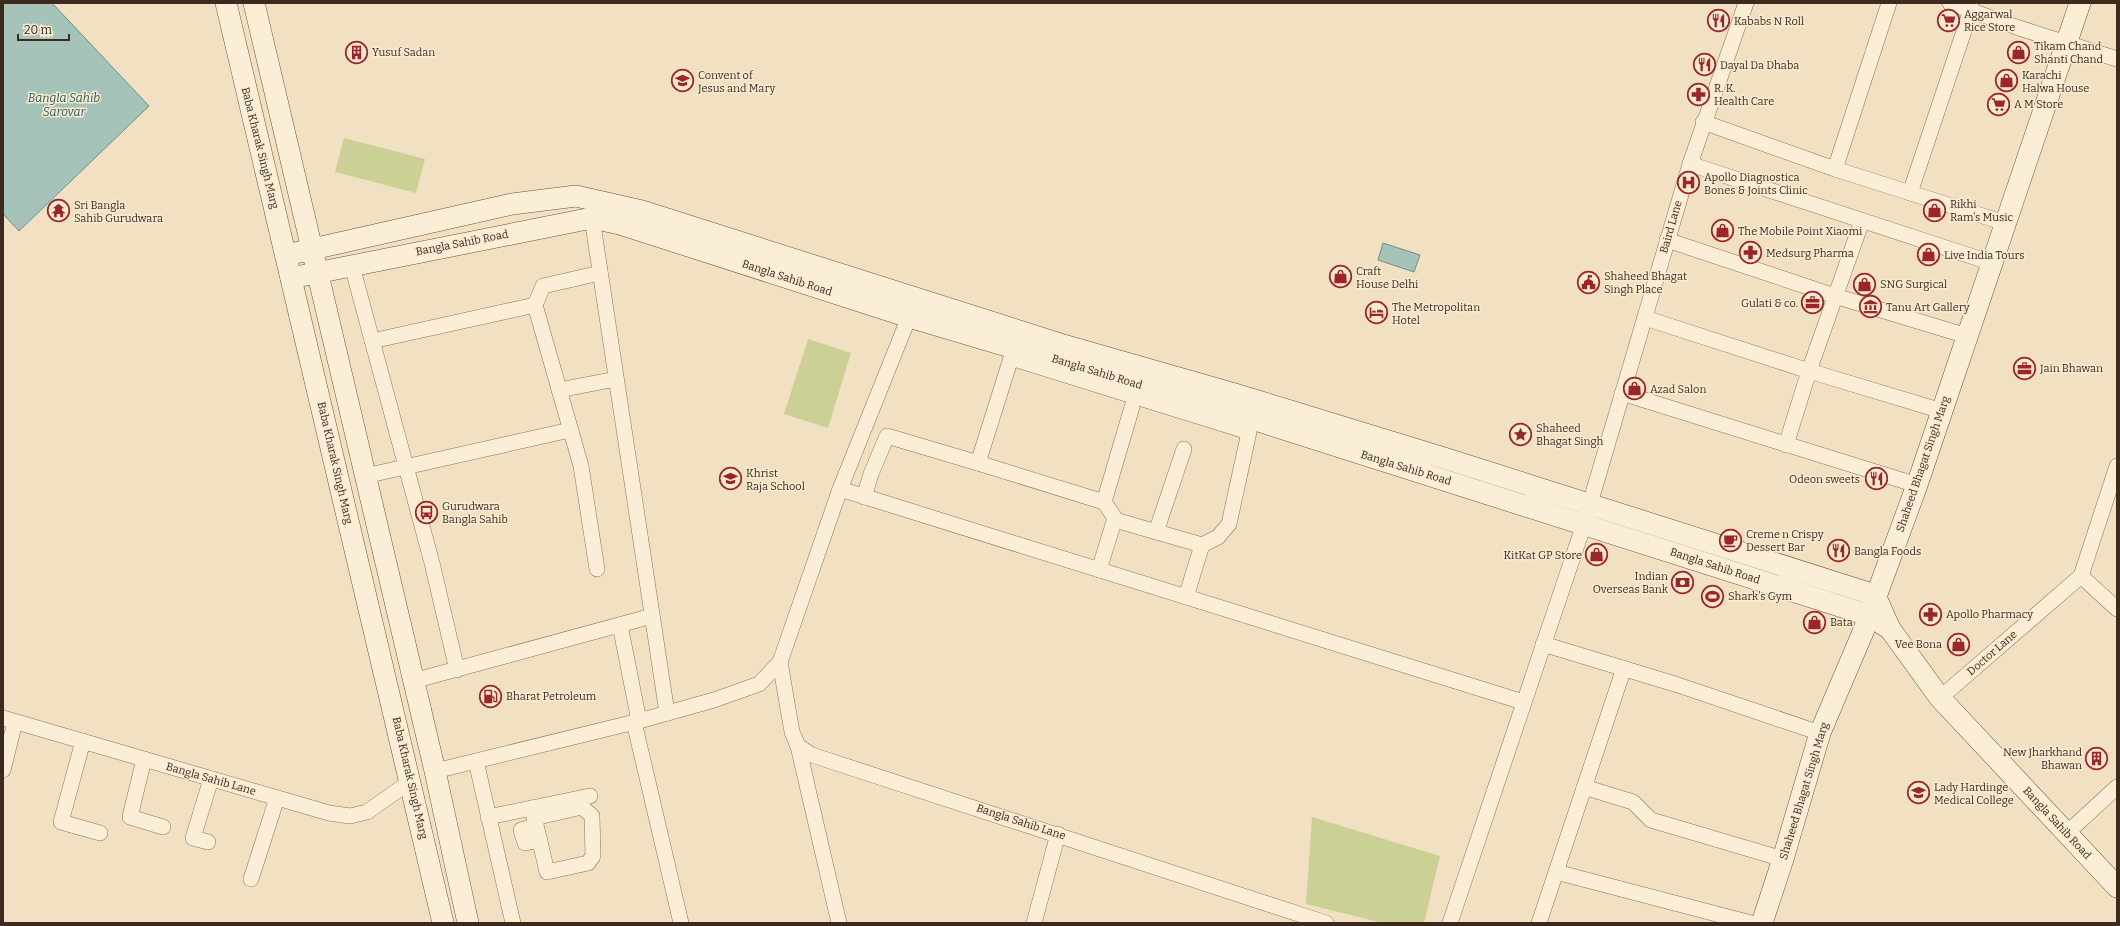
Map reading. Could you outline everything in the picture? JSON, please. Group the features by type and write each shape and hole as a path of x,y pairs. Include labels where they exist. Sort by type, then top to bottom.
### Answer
{"street":[{"name":"Baba Kharak Singh Marg","path":"226,3 411,781 443,923"},
{"path":"254,3 435,771 468,923"},
{"name":"Baird Lane","path":"1450,923 1587,514 1703,122 1746,3"},
{"path":"1835,169 1889,3"},
{"path":"1950,3 1971,6 2019,28 2117,59"},
{"name":"Shaheed Bhagat Singh Marg","path":"1762,923 1783,859 1820,733 1863,632 1875,595 1917,485 2080,3"},
{"path":"1910,193 1971,6"},
{"path":"1703,122 1835,169 2005,223"},
{"path":"1690,164 1992,263"},
{"name":"Bangla Sahib Road","path":"286,255 311,248 512,204 576,196 642,211 1060,344 1235,394 1587,514 1868,615 1890,629"},
{"name":"Bangla Sahib Road","path":"291,278 592,218 620,224 909,317 1227,411 1875,595 1890,629 1940,698 2068,832 2117,887"},
{"path":"592,218 667,713"},
{"path":"1786,445 1808,371 1862,221"},
{"path":"1668,240 1835,296 1967,336"},
{"path":"597,569 581,466 535,304 543,286 600,273"},
{"path":"355,277 432,563 456,670"},
{"path":"372,341 535,304"},
{"path":"435,771 637,722 714,700 759,684 780,662 840,490 909,317"},
{"path":"1645,318 1808,371 1942,411"},
{"path":"864,497 871,474 887,436 1104,502 1115,520 1202,545 1218,537 1229,524 1249,432 1012,358 978,463"},
{"path":"559,390 616,379"},
{"path":"1622,393 1917,485"},
{"path":"1104,502 1132,407"},
{"path":"365,476 570,430"},
{"path":"1156,532 1184,449"},
{"path":"2117,466 2081,576 2117,609"},
{"path":"840,490 1523,702"},
{"path":"1099,570 1115,520"},
{"path":"1186,597 1202,545"},
{"name":"Doctor Lane","path":"1940,698 2081,576"},
{"path":"413,681 652,616"},
{"path":"620,625 637,722 681,923"},
{"path":"1543,644 1624,668 1820,733"},
{"path":"780,662 792,732 798,746 838,923"},
{"path":"1539,923 1624,668"},
{"path":"3,770 9,720"},
{"name":"Bangla Sahib Lane","path":"9,720 329,813 350,816 367,812 411,781"},
{"path":"83,742 60,822 100,833"},
{"name":"Bangla Sahib Lane","path":"798,746 812,755 1058,834 1326,923"},
{"path":"144,759 130,817 163,827"},
{"path":"476,761 513,923"},
{"path":"208,842 193,838 211,779"},
{"path":"1584,787 1633,802 1651,820 1783,859"},
{"path":"2068,832 2117,787"},
{"path":"488,817 536,823 590,796"},
{"path":"251,879 277,798"},
{"path":"1034,923 1058,834"},
{"path":"1556,872 1751,923"}],"green space":[{"path":"344,138 425,159 416,193 335,172"},
{"path":"808,339 851,353 828,428 784,414"},
{"path":"1312,817 1440,856 1424,923 1383,923 1306,904"}],"water":[{"name":"Bangla Sahib Sarovar","path":"5,3 52,3 149,106 19,231 3,214 3,5"},
{"path":"1383,243 1420,255 1414,272 1378,260"}],"place":[{"name":"Aggarwal Rice Store","path":"1949,20"},
{"name":"Kababs N Roll","path":"1719,21"},
{"name":"Yusuf Sadan","path":"356,52"},
{"name":"Tikam Chand Shanti Chand","path":"2019,52"},
{"name":"Dayal Da Dhaba","path":"1705,65"},
{"name":"Convent of Jesus and Mary","path":"682,81"},
{"name":"Karachi Halwa House","path":"2006,81"},
{"name":"R. K. Health Care","path":"1698,94"},
{"name":"A M Store","path":"1999,104"},
{"name":"Apollo Diagnostica Bones & Joints Clinic","path":"1688,183"},
{"name":"Rikhi Ram's Music","path":"1934,210"},
{"name":"Sri Bangla Sahib Gurudwara","path":"58,211"},
{"name":"The Mobile Point Xiaomi","path":"1722,231"},
{"name":"Medsurg Pharma","path":"1750,253"},
{"name":"Live India Tours","path":"1929,255"},
{"name":"Craft House Delhi","path":"1340,277"},
{"name":"Shaheed Bhagat Singh Place","path":"1588,282"},
{"name":"SNG Surgical","path":"1864,284"},
{"name":"Gulati & co.","path":"1813,303"},
{"name":"Tanu Art Gallery","path":"1871,307"},
{"name":"The Metropolitan Hotel","path":"1376,313"},
{"name":"Jain Bhawan","path":"2024,368"},
{"name":"Azad Salon","path":"1635,389"},
{"name":"Shaheed Bhagat Singh","path":"1521,434"},
{"name":"Khrist Raja School","path":"730,479"},
{"name":"Odeon sweets","path":"1876,479"},
{"name":"Gurudwara Bangla Sahib","path":"426,512"},
{"name":"Creme n Crispy Dessert Bar","path":"1730,540"},
{"name":"Bangla Foods","path":"1838,551"},
{"name":"KitKat GP Store","path":"1597,555"},
{"name":"Indian Overseas Bank","path":"1683,582"},
{"name":"Shark's Gym","path":"1712,596"},
{"name":"Apollo Pharmacy","path":"1930,614"},
{"name":"Bata","path":"1814,622"},
{"name":"Vee Bona","path":"1958,644"},
{"name":"Bharat Petroleum","path":"490,696"},
{"name":"New Jharkhand Bhawan","path":"2097,758"},
{"name":"Lady Hardinge Medical College","path":"1918,793"}]}
